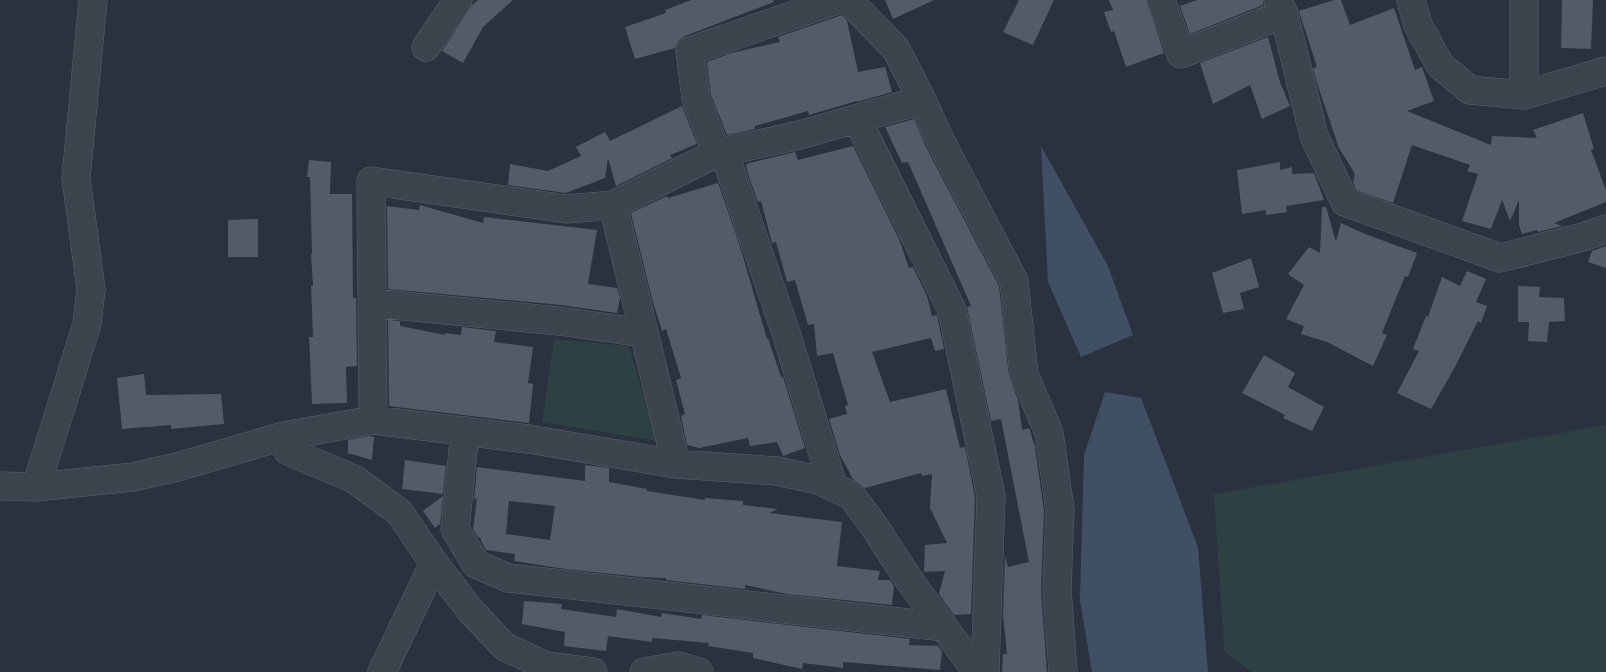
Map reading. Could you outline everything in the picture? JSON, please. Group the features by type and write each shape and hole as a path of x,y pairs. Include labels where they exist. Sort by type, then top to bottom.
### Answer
{"street":[{"path":"36,487 87,324 91,289 76,178 94,0"},
{"path":"426,47 458,0"},
{"path":"833,486 786,333 721,152 696,99 690,51 837,0"},
{"path":"854,0 855,7 896,49 946,151 1014,281 1024,374 1049,433 1060,510 1057,589 1063,672"},
{"path":"1161,0 1181,54 1281,7 1314,136 1345,202 1500,258 1583,237 1606,229"},
{"path":"1411,0 1418,25 1440,65 1470,90 1524,95 1606,71"},
{"path":"1524,0 1524,95"},
{"path":"373,420 371,181 567,209 613,205 721,152 800,136 922,100"},
{"path":"857,119 952,310 991,496 985,672"},
{"path":"613,205 676,464"},
{"path":"372,303 558,321 644,333"},
{"path":"0,486 36,487 133,477 177,467 284,436 373,420 528,440 676,464 777,471 818,480 851,495 874,526 907,577 977,672"},
{"path":"465,432 455,529 476,564 508,578 944,627"},
{"path":"284,436 288,451 354,479 399,512 434,563 470,610 505,647 546,666 593,672"},
{"path":"382,672 434,563"},
{"path":"644,672 678,666 699,672"}],"shaded area":[{"path":"554,339 629,346 657,441 542,422"},
{"path":"1606,425 1606,672 1251,672 1224,651 1214,494"}],"water":[{"path":"1041,146 1108,266 1133,335 1081,357 1048,282"},
{"path":"1105,392 1141,398 1198,547 1208,672 1092,672 1080,600 1084,455"}],"building":[{"path":"478,0 513,0 483,27 463,63 442,51 472,5"},
{"path":"691,0 773,0 774,2 685,36 679,40 675,48 635,59 625,27 666,13 665,10"},
{"path":"885,0 934,0 893,19"},
{"path":"1019,0 1054,0 1033,45 1003,32"},
{"path":"1109,0 1146,0 1164,53 1126,67 1114,31 1111,32 1104,12 1113,10"},
{"path":"1197,0 1263,0 1263,5 1190,34 1180,6"},
{"path":"1334,0 1341,0 1350,25 1394,8 1415,70 1422,67 1434,101 1407,111 1491,145 1492,136 1537,138 1533,130 1583,113 1594,149 1591,150 1606,190 1606,202 1554,223 1562,226 1538,232 1537,230 1522,234 1519,225 1519,200 1510,221 1502,200 1491,229 1462,221 1478,174 1467,171 1470,165 1412,145 1393,203 1356,190 1353,182 1355,174 1339,148 1316,80 1313,68 1317,67 1299,11"},
{"path":"1562,0 1593,0 1591,49 1561,48"},
{"path":"842,15 847,21 858,72 885,67 892,92 809,115 808,111 755,126 755,129 727,135 711,95 707,62 731,53 780,42 778,37"},
{"path":"1268,37 1280,82 1290,106 1262,119 1250,85 1213,104 1200,63"},
{"path":"682,106 697,144 670,155 672,158 616,186 608,158 605,178 566,193 508,185 510,164 548,171 581,156 576,147 605,132 610,141"},
{"path":"914,119 927,149 999,286 1009,376 1018,400 1022,430 1029,428 1035,447 1044,511 1041,590 1047,672 1002,672 1003,654 1007,654 1003,614 1005,556 1008,567 1029,562 1001,419 991,421 967,307 971,306 908,162 902,163 885,127"},
{"path":"853,146 899,239 909,268 913,267 927,296 932,316 937,315 944,349 935,351 931,338 872,352 890,402 946,389 960,448 965,447 975,497 971,614 954,615 939,594 945,571 924,572 925,545 947,543 930,508 932,474 922,476 921,473 865,488 853,479 840,455 829,419 847,414 845,406 848,405 833,353 817,356 814,324 808,325 795,280 787,282 776,242 772,243 761,201 758,202 748,174 746,164 795,152 798,160"},
{"path":"309,160 331,162 330,194 352,194 353,298 356,298 357,366 346,367 347,403 312,404 309,337 313,337 311,286 313,286 310,177 307,177"},
{"path":"1280,162 1280,170 1292,167 1292,174 1314,173 1324,200 1286,206 1287,212 1266,215 1266,210 1242,214 1237,170"},
{"path":"718,183 739,243 767,339 781,377 783,377 805,448 783,456 777,442 750,446 748,438 699,448 687,445 681,416 685,414 676,380 681,378 666,329 662,331 652,299 631,213 667,196 668,198"},
{"path":"420,205 483,223 484,217 597,230 588,284 617,288 620,298 617,313 561,305 388,289 387,206 419,210"},
{"path":"1322,207 1326,207 1336,242 1341,223 1417,253 1408,277 1405,276 1382,333 1387,335 1373,366 1327,342 1301,334 1304,326 1286,319 1304,285 1288,274 1309,247 1320,253"},
{"path":"258,219 258,257 228,257 228,220"},
{"path":"1606,246 1606,268 1588,262 1592,251"},
{"path":"1251,258 1259,287 1240,293 1244,309 1223,313 1212,273"},
{"path":"1467,271 1486,279 1476,302 1487,306 1481,323 1478,321 1431,409 1397,393 1419,351 1413,349 1426,316 1428,317 1442,277 1460,286"},
{"path":"1518,286 1540,287 1539,297 1564,298 1565,321 1549,322 1547,342 1528,341 1529,322 1518,322"},
{"path":"388,320 400,321 400,326 445,335 445,333 461,335 462,327 496,331 494,342 533,347 528,383 533,384 529,423 389,406"},
{"path":"1264,355 1295,373 1288,387 1324,407 1312,431 1283,418 1285,415 1242,393"},
{"path":"144,374 146,395 221,394 224,424 171,429 171,425 122,429 117,378"},
{"path":"374,437 372,460 348,453 348,440"},
{"path":"405,460 446,466 443,494 402,489"},
{"path":"585,465 609,468 609,482 647,489 647,491 705,500 705,498 743,501 743,505 778,509 769,513 842,522 837,566 880,571 878,580 890,580 894,586 892,605 787,594 745,585 745,589 666,580 666,578 565,569 514,561 515,554 486,550 481,538 478,537 473,529 477,498 474,500 477,467 585,481","holes":["509,501 555,506 550,540 506,534"]},
{"path":"443,496 440,524 435,528 423,511"},
{"path":"524,601 562,604 561,609 616,617 617,609 661,617 662,613 701,619 702,615 910,639 909,645 938,646 942,651 940,670 843,662 843,668 803,663 802,669 753,658 753,653 708,646 709,643 652,638 652,642 608,636 606,651 564,646 565,632 522,624"}]}
